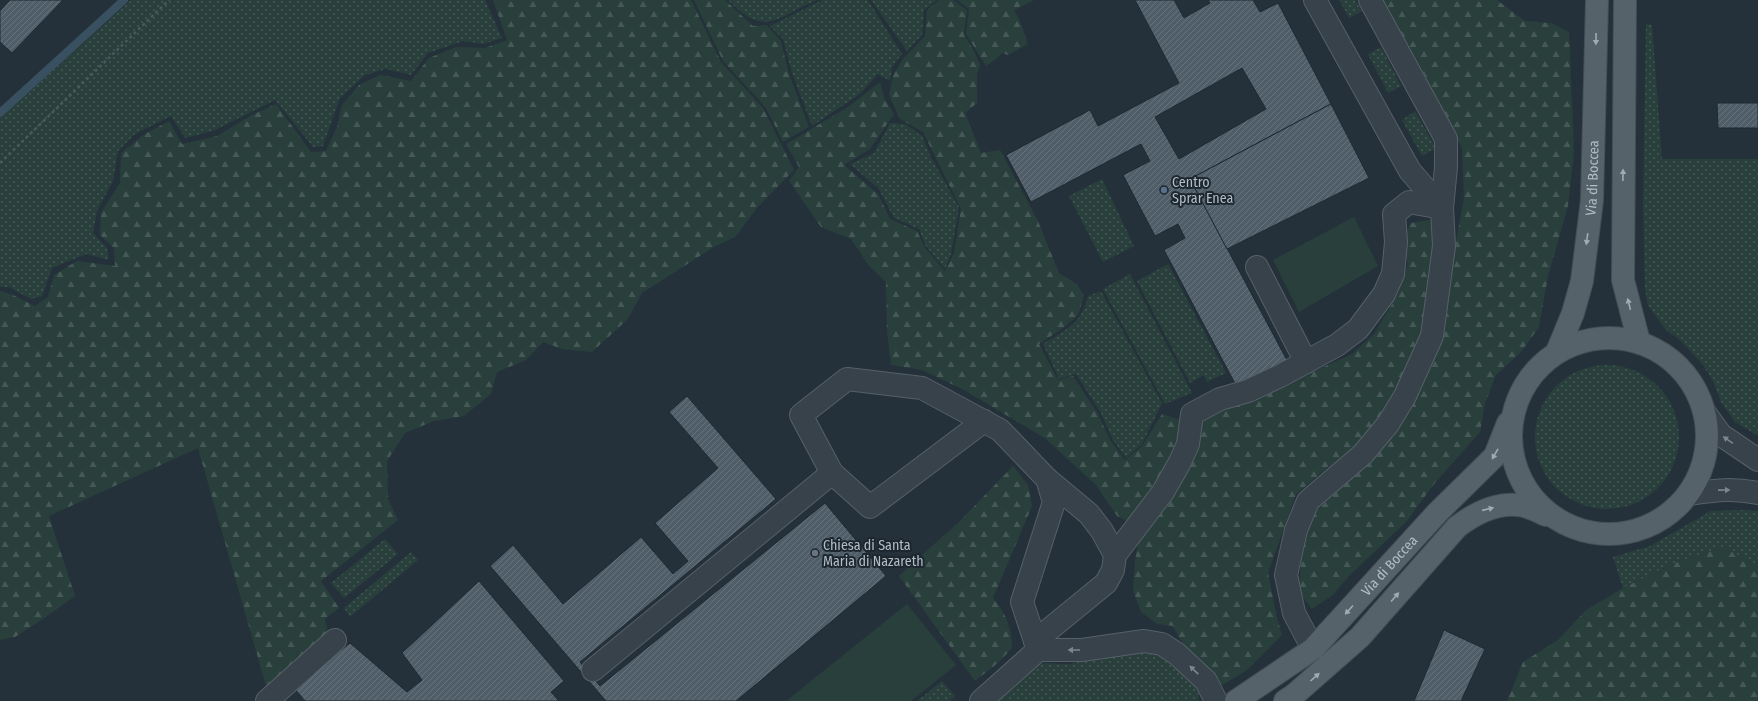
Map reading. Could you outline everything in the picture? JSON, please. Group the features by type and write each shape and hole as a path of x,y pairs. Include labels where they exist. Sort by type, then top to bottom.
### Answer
{"main road":[{"name":"Via di Boccea","path":"1558,352 1573,313 1582,281 1592,200 1597,0"},
{"path":"1625,0 1623,280 1639,342"},
{"path":"1611,337 1639,342 1662,352 1681,369 1696,389 1705,413 1708,441 1703,469 1690,494 1675,510 1658,523 1637,532 1615,536 1593,534 1572,528 1553,518 1530,496 1516,468 1510,436 1515,405 1525,384 1539,366 1558,352 1583,341 1611,337"},
{"name":"Via di Boccea","path":"1236,701 1313,649 1438,512 1494,456 1515,405"},
{"name":"Via di Boccea","path":"1285,701 1294,695 1360,637 1457,527 1471,516 1482,510 1517,505 1553,518"}],"street":[{"path":"1315,0 1410,171 1442,208"},
{"path":"1313,649 1294,613 1286,575 1296,530 1308,501 1363,454 1388,424 1405,396 1432,336 1439,296 1444,246 1442,208 1446,167 1446,139 1370,0"},
{"path":"981,701 1036,645 1106,583 1113,570 1115,555 1163,492 1177,468 1188,444 1192,414 1220,399 1248,391 1280,376 1337,345 1358,329 1384,294 1393,274 1396,242 1394,214 1409,202 1442,208"},
{"path":"1256,267 1306,362"},
{"path":"984,421 870,507 832,473 801,416 847,378 922,388 984,421 1000,430 1047,479 1089,514 1102,531 1115,555"},
{"path":"1705,413 1721,435 1758,460"},
{"path":"593,670 832,473"},
{"path":"1036,645 1022,602 1054,502 1047,479"},
{"path":"1690,494 1717,490 1739,489 1758,493"},
{"path":"267,701 335,640"},
{"path":"1036,645 1082,650 1144,641 1162,644 1177,654 1206,681 1216,701"}],"path":[{"path":"0,163 169,0"}],"green space":[{"path":"131,0 485,0 502,38 484,44 463,41 428,53 411,75 386,69 365,75 340,98 323,146 313,147 275,100 213,131 185,138 171,116 135,134 118,151 113,181 97,211 93,233 107,248 109,260 86,254 52,268 42,296 31,299 9,287 0,287 0,118"},
{"path":"493,0 691,0 721,62 763,108 794,170 757,208 735,237 714,247 642,293 627,320 592,352 562,349 543,342 526,360 497,372 491,394 464,416 434,421 405,433 387,461 388,499 398,520 321,581 339,608 325,619 328,634 266,686 198,448 49,516 75,596 15,637 0,640 0,291 13,295 35,306 48,297 54,275 77,261 115,266 114,248 100,235 101,213 120,183 121,153 143,135 169,121 182,144 217,136 252,115 276,104 311,152 326,151 337,127 342,105 359,85 380,75 411,81 429,58 456,47 485,48 507,40"},
{"path":"694,0 725,0 753,26 767,25 781,41 789,74 809,127 783,142 766,108 723,61"},
{"path":"728,0 817,0 781,18 762,22 752,19 741,12"},
{"path":"822,0 868,0 902,54 892,67 890,81 878,74 860,94 812,126 792,73 783,39 770,26"},
{"path":"871,0 937,0 924,10 922,35 907,51"},
{"path":"939,0 953,0 967,10 964,35 974,51 980,65 977,74 977,103 965,113 981,153 1000,150 1038,221 1059,273 1077,284 1084,296 1078,315 1063,328 1039,344 1058,380 1073,376 1098,414 1110,440 1125,460 1142,446 1162,414 1183,421 1180,446 1130,522 1117,516 1096,485 1046,439 964,390 922,370 891,365 887,332 886,282 869,266 851,239 821,227 789,181 799,167 786,144 848,107 880,82 885,100 894,114 870,149 844,165 878,194 890,219 917,231 925,248 945,271 954,253 961,209 923,132 900,119 889,95 893,76 902,60 925,36 927,10"},
{"path":"957,0 1034,0 1014,10 1020,21 1028,44 1008,55 1002,53 986,66 966,34 969,9"},
{"path":"1339,0 1355,0 1362,11 1349,18"},
{"path":"1383,0 1497,0 1525,21 1551,23 1569,32 1574,152 1568,206 1548,276 1539,327 1521,352 1496,375 1485,403 1480,432 1434,484 1407,521 1349,576 1333,595 1312,609 1299,592 1303,523 1354,476 1447,293 1464,197 1462,148 1418,62"},
{"path":"1646,24 1652,25 1662,159 1758,159 1758,436 1735,422 1721,402 1713,381 1703,365 1680,340 1667,331 1648,306 1645,289 1643,206"},
{"path":"1381,47 1401,86 1388,93 1368,54"},
{"path":"1415,111 1436,148 1422,156 1402,120"},
{"path":"890,123 905,124 922,136 931,157 959,207 951,254 945,269 925,245 919,229 894,218 878,188 850,164 874,153"},
{"path":"1102,179 1134,246 1103,262 1069,196"},
{"path":"1354,217 1378,266 1299,312 1273,260"},
{"path":"1435,219 1429,310 1418,352 1386,421 1360,447 1327,468 1296,494 1268,573 1282,635 1246,671 1222,685 1207,672 1188,651 1177,635 1173,626 1157,624 1141,612 1133,590 1135,561 1140,531 1200,420 1253,399 1352,354 1374,334 1398,294 1408,264 1402,242 1411,223"},
{"path":"1168,264 1226,373 1207,382 1204,375 1190,383 1137,281"},
{"path":"1130,274 1192,393 1165,404 1103,289"},
{"path":"1101,291 1162,403 1142,444 1126,458 1113,440 1101,413 1076,374 1059,379 1043,344 1072,325 1081,314 1088,296"},
{"path":"1600,365 1614,365 1641,373 1653,381 1663,391 1674,409 1678,423 1678,451 1674,465 1663,483 1653,493 1635,504 1614,509 1600,509 1573,501 1561,493 1551,483 1540,465 1535,444 1535,430 1543,403 1551,391 1561,381 1579,370"},
{"path":"1013,466 1028,485 1032,506 993,598 1005,615 1011,634 1012,648 999,662 975,681 899,576 960,521"},
{"path":"1711,511 1758,511 1758,566 1722,547 1675,563 1623,588 1613,557 1650,546"},
{"path":"385,539 398,554 344,598 331,583"},
{"path":"1722,547 1758,566 1758,701 1507,701 1523,662 1558,640 1586,610 1623,588 1675,563"},
{"path":"411,552 418,560 350,617 344,608"},
{"path":"907,604 956,665 911,701 786,701"},
{"path":"1142,651 1159,654 1170,661 1198,689 1199,701 998,701 1006,695 1034,666 1047,663 1072,663 1079,661 1085,656 1092,658 1106,658"},
{"path":"942,681 955,696 950,701 917,701"}],"building":[{"path":"10,0 63,0 12,53 0,42 0,11"},
{"name":"Centro Sprar Enea","path":"1135,0 1174,0 1184,18 1210,3 1208,0 1253,0 1260,12 1278,3 1331,104 1190,179 1289,364 1239,391 1164,250 1185,238 1178,224 1155,236 1123,175 1150,161 1141,144 1031,202 1006,155 1090,110 1098,126 1179,83","holes":["1242,68 1266,109 1179,159 1155,117"]},
{"path":"1717,103 1758,103 1758,128 1718,128"},
{"path":"1331,104 1369,178 1227,249 1190,179"},
{"name":"Chiesa di Santa Maria di Nazareth","path":"687,396 776,499 580,662 600,686 825,503 886,576 736,701 606,701 490,566 513,545 563,604 641,537 673,574 688,561 655,523 718,468 669,412"},
{"path":"479,581 564,681 551,692 559,701 305,701 294,688 350,643 407,692 422,680 402,653"},
{"path":"1444,630 1485,649 1461,701 1414,701"}],"waterway":[{"path":"0,113 124,0"}],"place":[{"name":"Centro Sprar Enea","path":"1164,190"},
{"name":"Chiesa di Santa Maria di Nazareth","path":"815,553"}]}
